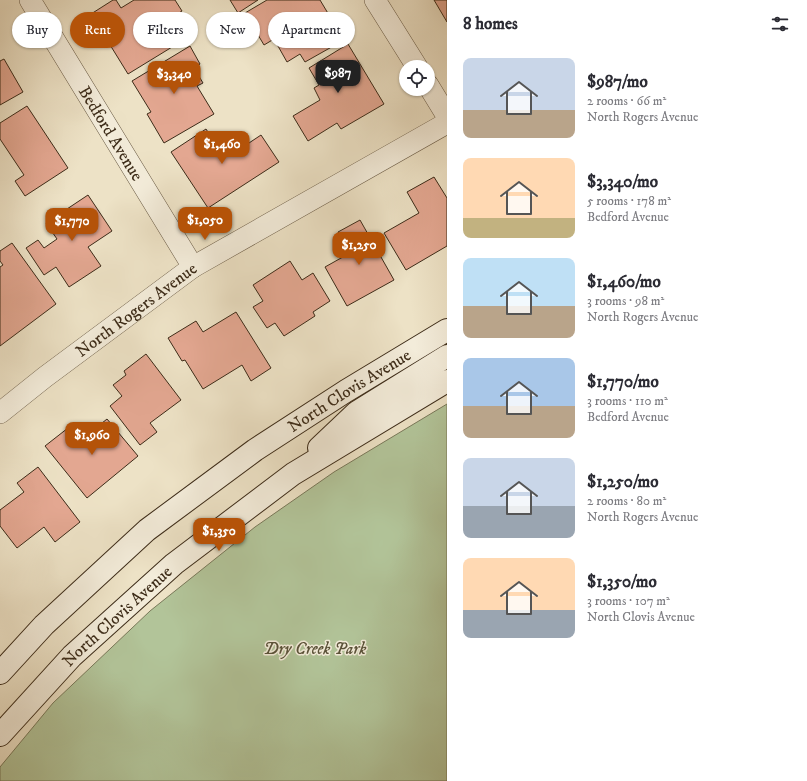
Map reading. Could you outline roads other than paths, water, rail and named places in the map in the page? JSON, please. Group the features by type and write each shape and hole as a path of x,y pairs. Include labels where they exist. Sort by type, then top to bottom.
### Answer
{"main road":[{"name":"North Clovis Avenue","path":"0,673 44,625 147,530 255,450 346,391 447,330"},
{"path":"293,474 357,412 447,356"},
{"name":"North Clovis Avenue","path":"0,735 72,656 174,564 293,474 447,381"}],"street":[{"name":"Bedford Avenue","path":"30,0 193,267"},
{"path":"375,0 412,60"},
{"path":"435,96 447,116"},
{"name":"North Rogers Avenue","path":"0,413 45,377 193,267 447,123"}],"park label":[{"name":"Dry Creek Park","path":"315,648"}]}
